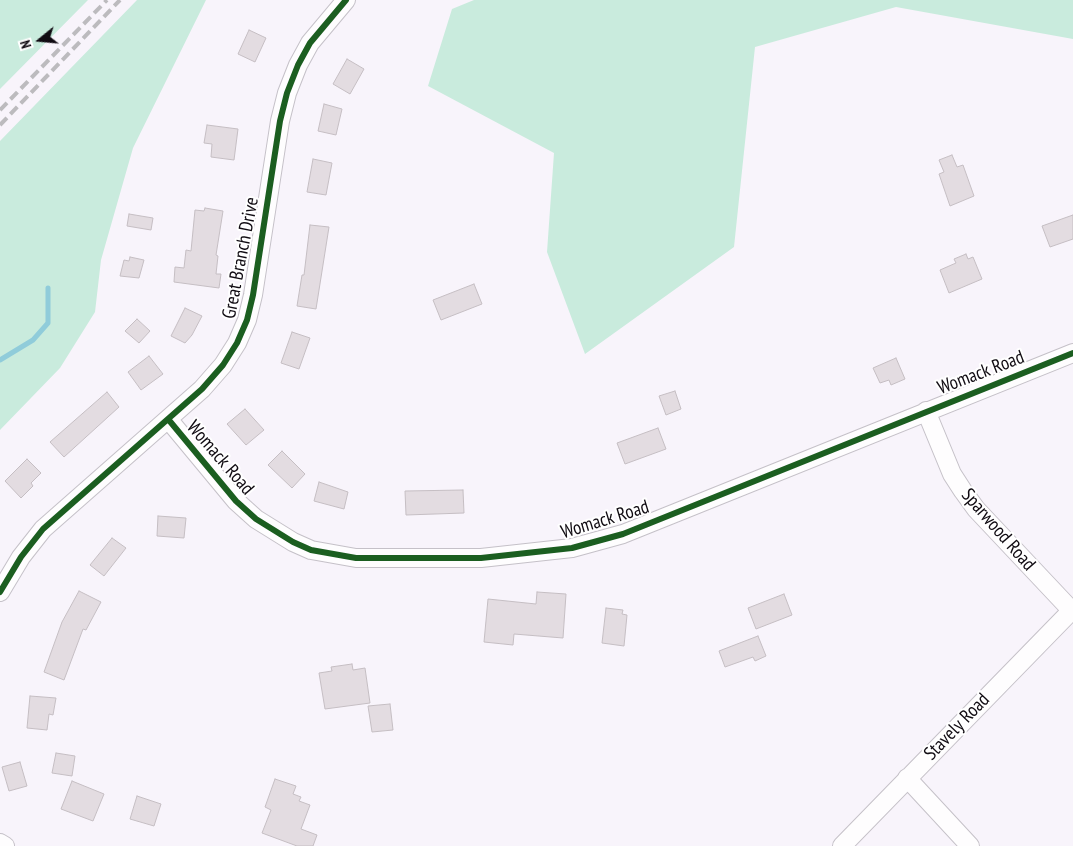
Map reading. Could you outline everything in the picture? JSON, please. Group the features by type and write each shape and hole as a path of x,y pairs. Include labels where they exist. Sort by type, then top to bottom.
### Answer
{"street":[{"name":"Great Branch Drive","path":"0,592 20,557 43,529 202,389 223,365 238,343 247,320 253,295 280,121 287,93 298,65 310,43 346,0"},
{"name":"Womack Road","path":"168,419 236,500 256,519 294,542 311,550 356,558 458,559 548,552 606,540 1073,353"},
{"name":"Sparwood Road","path":"926,411 952,474 962,491 976,509 1073,610"},
{"name":"Stavely Road","path":"842,846 1073,610"},
{"path":"907,778 970,846"},
{"path":"0,844 5,846"}],"green space":[{"path":"0,0 88,0 0,89"},
{"path":"137,0 206,0 133,148 101,260 95,312 60,368 0,430 0,141"},
{"path":"474,0 1073,0 1073,39 896,7 755,47 734,247 585,354 547,252 554,153 428,86 452,9"}],"building":[{"path":"249,30 266,38 255,62 238,54"},
{"path":"347,59 364,69 350,94 333,84"},
{"path":"324,104 342,109 336,135 318,131"},
{"path":"207,125 238,129 234,160 211,157 212,144 204,143"},
{"path":"952,155 957,167 963,165 974,196 950,206 939,174 944,172 939,160"},
{"path":"313,159 332,163 326,195 307,192"},
{"path":"205,208 223,211 216,255 218,256 216,274 221,274 219,288 174,282 175,267 184,268 186,250 191,251 195,210 204,211"},
{"path":"129,214 153,218 151,230 127,226"},
{"path":"1073,215 1073,239 1050,247 1042,226"},
{"path":"310,225 329,227 316,309 297,306 302,275 304,275"},
{"path":"966,254 968,259 973,257 982,279 949,293 940,270 956,263 954,259"},
{"path":"130,257 144,260 139,278 120,276 124,260 129,261"},
{"path":"474,284 482,304 441,320 433,300"},
{"path":"185,308 202,316 192,335 185,343 171,336"},
{"path":"137,319 150,331 139,343 125,331"},
{"path":"292,332 310,338 299,369 281,363"},
{"path":"149,356 163,374 141,390 128,372"},
{"path":"896,358 905,379 891,385 889,380 880,383 873,368"},
{"path":"675,391 681,409 666,415 659,396"},
{"path":"107,392 119,407 64,457 50,442"},
{"path":"245,409 264,430 246,445 227,424"},
{"path":"658,428 666,449 625,464 617,443"},
{"path":"282,451 305,474 292,488 268,465"},
{"path":"27,459 41,473 31,483 33,486 21,498 5,481"},
{"path":"319,482 348,492 344,509 314,501"},
{"path":"463,490 464,513 406,515 405,491"},
{"path":"158,516 186,518 184,538 157,536"},
{"path":"112,538 126,548 104,576 90,565"},
{"path":"79,591 101,602 86,630 83,629 64,680 44,672 62,622"},
{"path":"537,592 566,594 563,638 514,634 513,645 484,642 488,599 536,604"},
{"path":"784,594 792,615 756,629 748,608"},
{"path":"606,608 623,610 622,614 627,615 624,646 602,643"},
{"path":"758,636 766,656 755,661 753,657 725,667 719,651"},
{"path":"352,664 353,670 365,668 370,703 325,709 319,673 332,671 331,667"},
{"path":"30,696 56,698 53,715 49,714 47,730 27,728"},
{"path":"390,704 393,730 372,732 368,706"},
{"path":"56,753 75,756 72,776 52,773"},
{"path":"20,762 27,786 9,791 2,767"},
{"path":"275,779 296,786 293,794 301,797 299,801 310,805 301,829 317,835 313,846 297,846 262,833 271,810 265,807"},
{"path":"72,781 104,794 93,821 61,809"},
{"path":"137,796 161,804 154,826 130,819"}],"waterway":[{"path":"0,360 33,340 48,323 48,288"}],"railway":[{"path":"0,110 107,0"},
{"path":"0,125 120,0"}],"cycle path":[{"path":"0,592 21,557 43,529 202,389 223,365 237,343 247,320 253,295 280,121 287,93 298,65 310,43 346,0"},
{"path":"168,419 236,501 256,519 293,542 311,550 356,558 481,558 572,548 623,534 1073,353"}]}
